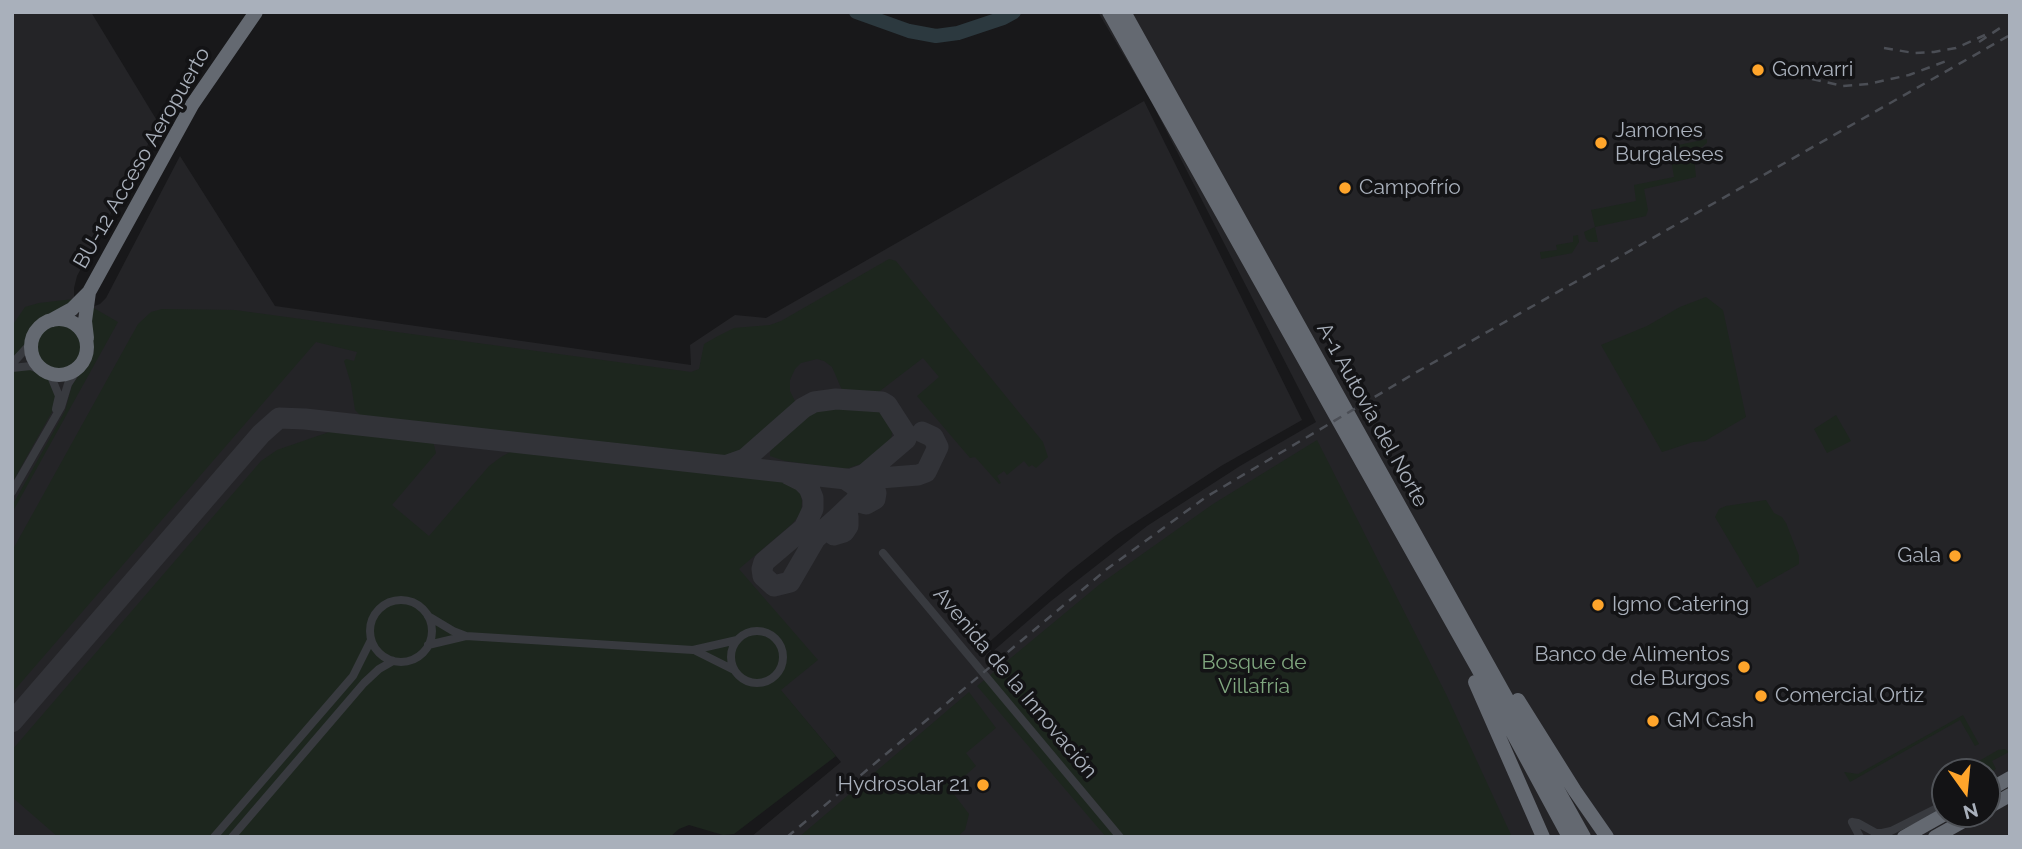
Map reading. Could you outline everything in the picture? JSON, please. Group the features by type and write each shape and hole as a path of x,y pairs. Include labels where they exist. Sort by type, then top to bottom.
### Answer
{"highway":[{"name":"BU-12 Acceso Aeropuerto","path":"52,320 72,309 89,292 192,105 256,12"},
{"name":"A-1 Autovía del Norte","path":"1109,12 1569,837"},
{"name":"A-1 Autovía del Norte","path":"1124,12 1584,837"},
{"path":"1131,12 1204,146 1215,177"},
{"name":"BU-12 Acceso Aeropuerto","path":"87,340 85,321 89,292"},
{"path":"52,320 69,321 77,325 87,340 86,356 77,370 59,376 47,373 34,360 31,343 38,328 52,320"},
{"path":"1422,547 1434,556 1497,666 1575,791 1608,837"},
{"path":"1420,567 1543,837"},
{"path":"1904,837 1931,821"},
{"path":"1935,837 1951,828"}],"street":[{"path":"12,366 31,343"},
{"path":"12,366 31,366 47,373 59,396 55,415"},
{"path":"12,492 61,408 68,384 77,370"},
{"name":"Avenida de la Innovación","path":"883,553 1120,837"},
{"path":"214,837 354,676 371,640 371,621 384,604 403,600 413,602 428,616 466,636"},
{"path":"428,616 431,625 428,645"},
{"path":"371,640 376,650 393,661 404,662 414,659 428,645 466,636 694,650 737,640 748,633 765,633 778,643 782,659 775,675 761,683 744,680 734,670 694,650"},
{"path":"734,670 731,659 737,640"},
{"path":"232,837 362,686 379,669 393,661"},
{"path":"1852,822 1876,834 1891,831 1931,811"},
{"path":"1852,822 1852,837"},
{"path":"1852,822 1860,837"},
{"path":"1917,837 1931,825"}],"shaded area":[{"path":"12,12 91,12 159,124 77,276 74,299 92,307 106,298 180,156 275,306 691,365 690,345 735,315 766,318 1144,101 1302,420 1221,466 1116,535 987,644 992,652 1051,601 1147,526 1240,466 1316,422 1152,103 1098,12 2010,12 2010,837 751,837 841,762 780,690 118,837 12,837"}],"green space":[{"path":"1707,139 1707,143 1697,151 1694,158 1696,177 1644,189 1648,210 1646,216 1595,227 1591,210 1636,201 1634,185 1674,177 1669,147"},
{"path":"1595,227 1598,242 1589,242 1584,232"},
{"path":"1578,235 1579,242 1572,253 1541,259 1540,252 1557,250 1556,245 1573,242 1573,236"},
{"path":"889,259 896,261 1043,442 1048,457 1036,468 1032,465 1029,467 1024,461 1007,475 1004,471 997,476 1001,483 999,484 975,457 970,458 917,396 939,377 923,358 876,394 842,390 832,367 824,361 817,359 801,363 790,380 790,391 795,401 793,407 738,454 728,456 360,415 355,410 344,361 354,361 357,352 316,342 12,693 12,551 138,324 151,312 162,309 235,310 691,372 699,369 704,344 718,336 734,328 770,325 781,321"},
{"path":"1706,297 1723,310 1746,417 1705,441 1662,452 1601,345"},
{"path":"74,299 64,309 36,324 26,343 12,359 12,326 25,307"},
{"path":"92,307 118,322 12,513 12,506 65,411 72,385 91,359 94,351 90,329"},
{"path":"59,324 75,331 82,347 75,363 59,370 43,363 36,347 43,331"},
{"path":"16,370 34,370 51,381 57,397 53,410 12,483 12,373"},
{"path":"827,406 877,410 893,427 891,440 864,463 845,469 785,461 770,456 770,446 811,412"},
{"path":"1836,415 1851,441 1827,453 1814,429"},
{"path":"332,431 433,441 436,453 392,505 429,536 489,466 512,451 793,485 800,492 801,513 792,524 739,569 818,660 781,690 836,756 734,834 723,835 689,825 670,837 58,837 12,797 12,750 261,461 277,450"},
{"name":"Bosque de Villafría","path":"1317,440 1446,694 1512,837 1106,837 977,686 1100,584 1213,504"},
{"path":"1766,500 1774,513 1786,523 1799,556 1799,564 1757,588 1715,517 1719,509 1726,506"},
{"path":"969,692 996,728 966,753 976,766 950,789 969,814 965,830 957,837 799,837"},
{"path":"1963,715 1979,744 1975,746 1960,720 1850,782 1844,772 1858,774"},
{"path":"2005,749 2009,752 1998,758 1984,758"}],"waterway":[{"path":"856,12 909,31 936,36 958,33 1014,12"}],"taxiway":[{"path":"728,465 745,459 803,408 814,402 836,399 882,402 887,405 907,436 906,439 865,474 854,478"},
{"path":"12,722 261,434 279,418 855,480 926,472 938,447 933,437 922,432"},
{"path":"788,474 809,488 813,509 804,528 764,562 763,576 774,586 790,582 815,539 856,500 859,493 857,487 845,479"},
{"path":"848,516 848,526 844,532 834,535 826,528 856,501 866,504 875,499 874,487 868,482 857,481"}],"railway":[{"path":"1979,42 2003,26"},
{"path":"1884,48 1914,53 1934,52 1956,48 1985,35"},
{"path":"787,837 1107,569 1206,497 1415,373 2010,35"},
{"path":"1812,79 1843,86 1868,84 1909,75 1949,60"}],"place":[{"name":"Gonvarri","path":"1758,70"},
{"name":"Jamones Burgaleses","path":"1601,143"},
{"name":"Campofrío","path":"1345,188"},
{"name":"Gala","path":"1955,556"},
{"name":"Igmo Catering","path":"1598,605"},
{"name":"Banco de Alimentos de Burgos","path":"1744,667"},
{"name":"Comercial Ortiz","path":"1761,696"},
{"name":"GM Cash","path":"1653,721"},
{"name":"Hydrosolar 21","path":"983,785"}]}
